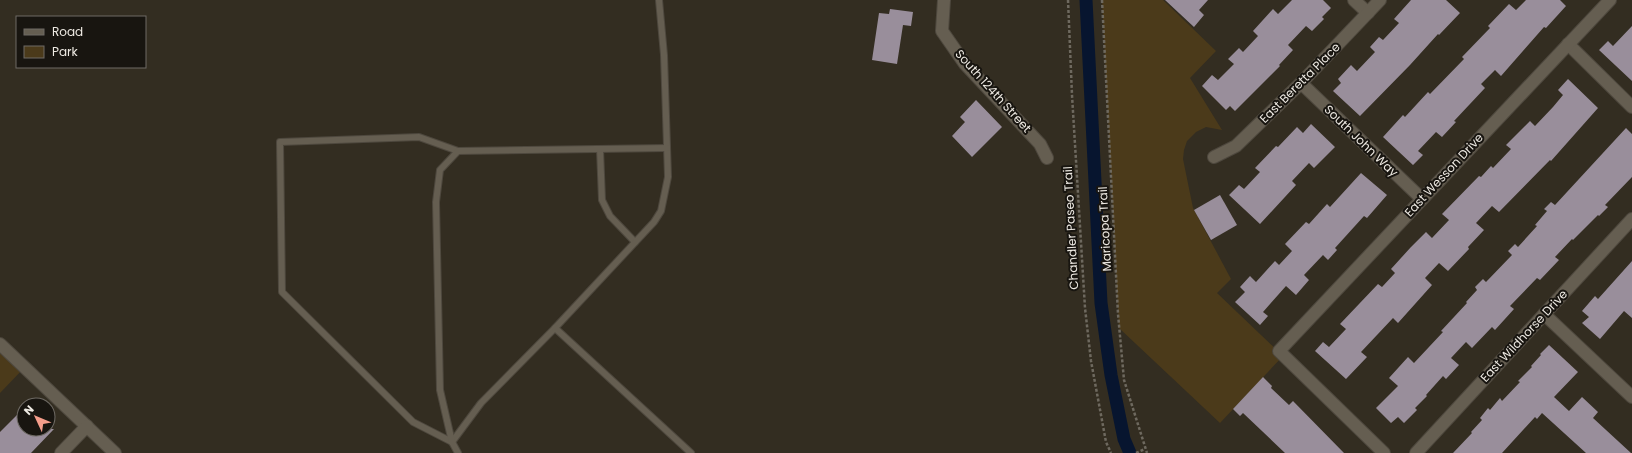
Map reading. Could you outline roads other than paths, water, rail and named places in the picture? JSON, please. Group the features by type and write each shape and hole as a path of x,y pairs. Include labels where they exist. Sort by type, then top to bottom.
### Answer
{"street":[{"name":"South 124th Street","path":"944,0 942,31 965,64 1040,144 1047,158"},
{"path":"1354,0 1368,13"},
{"name":"East Beretta Place","path":"1214,157 1236,146 1301,83 1380,0"},
{"name":"East Wesson Drive","path":"1384,453 1279,351 1610,0"},
{"path":"1568,44 1632,106"},
{"name":"South John Way","path":"1301,83 1422,199"},
{"name":"East Wildhorse Drive","path":"1416,453 1632,219"},
{"path":"1544,314 1632,397"},
{"path":"0,344 115,453"},
{"path":"61,453 87,426"}],"lane":[{"path":"452,442 481,403 555,328 654,222 661,211 668,177 664,55 660,0"},
{"path":"452,442 413,422 282,292 280,142 420,137 458,151 667,148"},
{"path":"600,149 602,200 610,216 635,242"},
{"path":"458,151 440,170 436,202 440,390 452,442 458,453"},
{"path":"555,328 691,453"}],"waterway":[{"path":"1086,0 1101,303 1111,375 1124,439 1130,453"}]}
